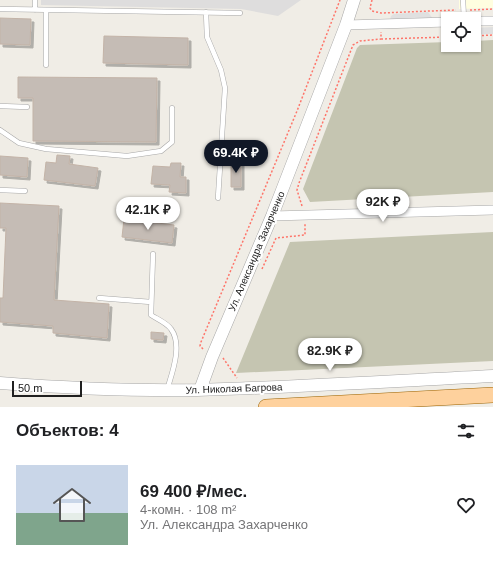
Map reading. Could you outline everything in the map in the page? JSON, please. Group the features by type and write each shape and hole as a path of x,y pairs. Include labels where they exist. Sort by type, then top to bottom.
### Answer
{"main road":[{"path":"266,407 493,395"}],"street":[{"name":"Ул. Александра Захарченко","path":"200,390 214,353 272,216 346,25 354,0"},
{"path":"481,21 493,21"},
{"path":"346,25 441,22"},
{"path":"272,216 493,210"},
{"name":"Ул. Николая Багрова","path":"0,383 67,388 200,390 493,376"}],"lane":[{"path":"34,10 35,0"},
{"path":"464,0 464,10"},
{"path":"0,9 240,13"},
{"path":"46,10 46,65"},
{"path":"206,12 207,37 221,70 225,88 218,198"},
{"path":"0,106 27,107"},
{"path":"0,130 19,143 46,149 127,156 161,151 172,142 172,108"},
{"path":"0,190 25,191"},
{"path":"153,254 151,315 171,329 176,341 175,362 167,390"},
{"path":"99,298 152,302"}],"path":[{"path":"238,380 223,358 204,350 200,346 201,342 297,110 340,0"},
{"path":"372,0 370,8 372,11 381,13 493,9"},
{"path":"381,13 381,40"},
{"path":"481,36 493,35"},
{"path":"262,270 276,238 305,235 305,215 298,198 298,185 353,45 360,41 441,37"}],"shaded area":[{"path":"41,0 301,0 278,16 241,9 41,5"},
{"path":"459,0 493,0 493,8 459,9"},
{"path":"428,12 433,19 390,21 391,16 394,14"},
{"path":"493,27 493,34 481,34 481,28"},
{"path":"493,40 493,192 310,202 303,189 357,48 360,45 441,42 441,52 481,52 481,41"},
{"path":"493,232 493,361 236,373 290,242"}],"building":[{"path":"0,18 31,19 30,45 0,44"},
{"path":"104,36 188,38 188,65 103,63"},
{"path":"18,77 157,78 156,142 33,141 33,98 18,98"},
{"path":"57,155 70,156 69,164 98,168 95,186 44,180 46,162 56,163"},
{"path":"0,156 28,158 27,177 0,175"},
{"path":"231,161 241,161 241,187 231,187"},
{"path":"171,163 181,163 180,177 186,177 186,193 169,192 170,185 151,184 153,166 170,167"},
{"path":"0,203 59,206 54,300 109,304 107,338 53,333 53,326 0,322 0,298 3,298 6,228 0,228"},
{"path":"124,219 174,225 172,243 122,237"},
{"path":"151,332 164,333 163,340 151,339"}]}
